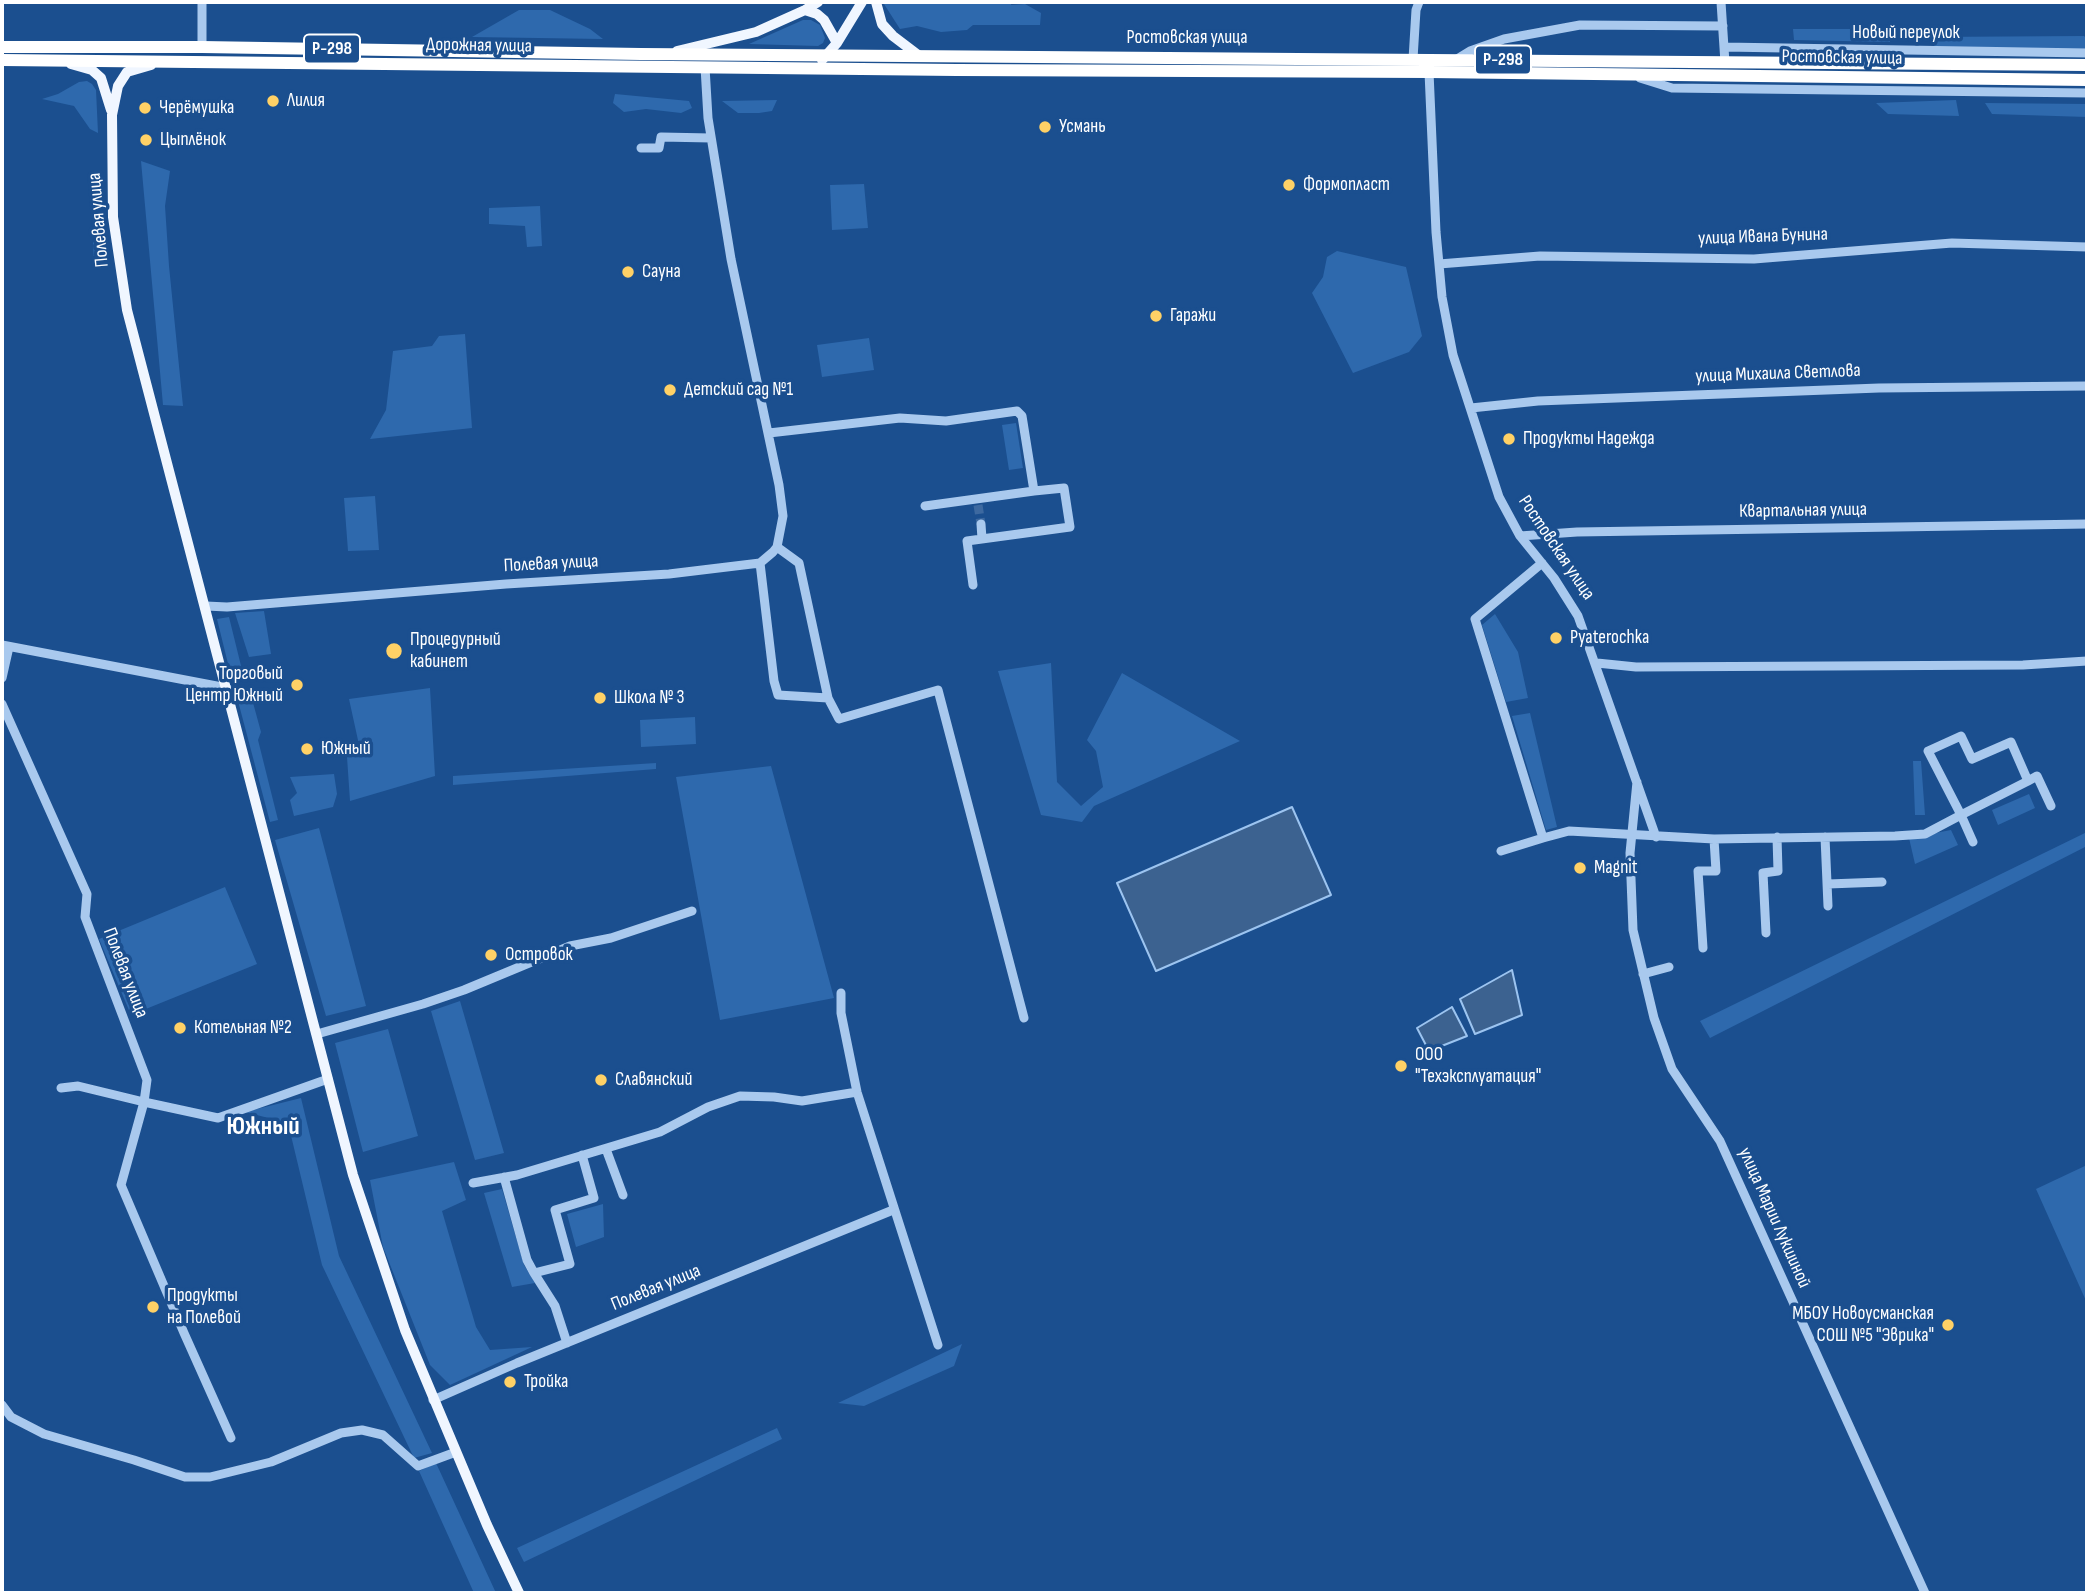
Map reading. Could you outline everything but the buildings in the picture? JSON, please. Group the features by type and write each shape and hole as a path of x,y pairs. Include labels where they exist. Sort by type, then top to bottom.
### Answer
{"highway":[{"name":"Дорожная улица","path":"2,47 918,55"},
{"name":"Ростовская улица","path":"918,55 2087,65"},
{"name":"Дорожная улица","path":"2,60 957,70"},
{"name":"Ростовская улица","path":"957,70 1429,72 2087,80"}],"main road":[{"path":"662,54 756,32 818,2"},
{"path":"812,68 829,54 862,2"},
{"path":"876,2 882,24 918,55"},
{"path":"805,10 824,20 837,43"},
{"path":"62,61 92,70 102,78 112,115"},
{"path":"112,115 118,86 127,72 143,66 171,62"},
{"name":"Полевая улица","path":"112,115 113,216 127,310 353,1175 405,1331 487,1525 519,1593"}],"street":[{"path":"202,2 202,47"},
{"path":"1413,59 1416,10 1419,2"},
{"path":"1721,2 1724,63"},
{"name":"Ростовская улица","path":"1456,59 1504,39 1580,25 1723,26"},
{"name":"Новый переулок","path":"1724,47 2087,53"},
{"path":"705,67 711,138 731,259 769,433 783,516 777,547 760,563 778,695 828,698"},
{"name":"Ростовская улица","path":"1429,72 1436,232 1442,297 1453,355 1499,497 1520,536 1578,615 1637,782 1630,853 1633,930 1643,974"},
{"path":"1632,75 1672,88 2087,93"},
{"path":"641,148 659,148 661,137 711,138"},
{"name":"улица Ивана Бунина","path":"1439,264 1540,256 1755,259 1952,243 2087,247"},
{"name":"улица Михаила Светлова","path":"1471,408 1538,401 1879,388 2087,386"},
{"path":"769,433 900,418 946,421 1017,411 1022,416 1034,491"},
{"path":"925,506 978,502 1064,488 1070,527 967,541 973,585"},
{"path":"981,524 982,539"},
{"name":"Квартальная улица","path":"1520,536 1577,532 2087,524"},
{"path":"777,547 799,563 828,698 839,719 938,690 1024,1018"},
{"name":"Полевая улица","path":"206,606 227,607 506,584 668,574 760,563"},
{"path":"1542,563 1475,619 1543,838"},
{"path":"2,678 6,646 227,688"},
{"path":"1597,663 1636,667 2023,665 2087,661"},
{"name":"Полевая улица","path":"2,704 87,894 85,917 147,1080 144,1102 121,1185 231,1438"},
{"path":"1973,842 1928,751 1961,736 1972,760 2011,742 2028,780"},
{"path":"1501,851 1569,831 1714,839 1925,834 2037,776 2051,806"},
{"path":"1637,782 1656,837"},
{"path":"1766,933 1763,873 1778,871 1777,837"},
{"path":"1825,837 1828,906"},
{"path":"1703,948 1698,871 1716,871 1714,839"},
{"path":"1828,884 1882,882"},
{"path":"317,1034 464,990 570,946 611,938 692,911"},
{"path":"1643,974 1670,967"},
{"name":"улица Марии Лукшиной","path":"1643,974 1654,1018 1672,1069 1720,1141 1925,1593"},
{"path":"841,993 841,1013 857,1092 938,1345"},
{"path":"61,1088 78,1086 218,1118 328,1079"},
{"path":"474,1182 504,1177 660,1132 708,1107 740,1096 803,1101 857,1092"},
{"path":"606,1149 623,1195"},
{"path":"534,1273 570,1264 555,1210 594,1198 582,1155"},
{"path":"504,1177 527,1260 555,1306 566,1343"},
{"name":"Полевая улица","path":"433,1400 893,1210"},
{"path":"2,1405 11,1417 44,1434 185,1477 210,1477 271,1462 341,1433 362,1430 383,1435 418,1466 456,1452"}],"shaded area":[{"path":"1012,2 1011,5 1025,4 1041,13 1040,25 973,25 967,30 941,32 917,26 900,29 884,4"},
{"path":"519,10 550,10 590,29 603,39 472,37"},
{"path":"803,20 811,20 820,25 825,38 823,43 818,46 749,44"},
{"path":"1793,29 1890,29 1890,42 1794,40"},
{"path":"2084,36 2087,39 2087,50 1936,48 1928,37"},
{"path":"87,81 96,90 98,133 90,129 74,106 42,99"},
{"path":"615,94 689,101 692,108 681,113 646,109 624,112 613,103"},
{"path":"777,100 772,111 759,113 738,113 722,101"},
{"path":"1956,100 1959,116 1888,114 1876,103"},
{"path":"1985,103 2087,104 2087,117 1992,114"},
{"path":"141,161 170,171 165,206 183,406 163,405"},
{"path":"864,184 868,228 832,230 830,185"},
{"path":"91,195 99,197 105,212 100,268 94,263"},
{"path":"540,206 542,246 527,247 525,226 489,224 489,208"},
{"path":"1337,251 1406,267 1422,336 1409,352 1353,373 1312,293 1323,277 1327,257"},
{"path":"465,334 472,428 370,439 386,410 393,351 432,346 439,336"},
{"path":"869,338 874,370 822,377 817,345"},
{"path":"1016,423 1023,468 1009,470 1002,425"},
{"path":"375,496 379,550 348,551 344,498"},
{"path":"264,611 271,654 249,657 235,613"},
{"path":"1495,614 1518,652 1528,698 1506,702 1482,625"},
{"path":"229,617 244,678 232,680 217,619"},
{"path":"1051,663 1057,782 1081,806 1103,787 1096,751 1087,740 1122,673 1240,741 1094,806 1082,822 1041,815 998,671"},
{"path":"430,688 435,776 350,801 347,757 361,754 349,699"},
{"path":"252,699 261,732 258,740 278,820 270,822 238,701"},
{"path":"1530,713 1557,827 1546,830 1512,716"},
{"path":"695,717 696,744 641,747 640,720"},
{"path":"1913,761 1921,761 1925,815 1915,815"},
{"path":"656,763 656,769 453,785 453,776"},
{"path":"771,766 834,998 720,1020 676,777"},
{"path":"334,774 337,794 333,807 294,816 290,800 297,793 290,777"},
{"path":"2029,794 2035,808 1998,825 1992,810"},
{"path":"1292,807 1331,895 1156,971 1117,883"},
{"path":"319,828 366,1006 326,1016 275,840"},
{"path":"1951,830 1958,845 1915,864 1909,838"},
{"path":"2087,832 2087,846 1710,1038 1700,1021"},
{"path":"225,887 257,964 131,1015 99,939"},
{"path":"1512,970 1522,1015 1475,1034 1460,999"},
{"path":"460,1001 504,1153 475,1160 431,1011"},
{"path":"1452,1007 1467,1036 1429,1051 1417,1028"},
{"path":"388,1029 418,1136 363,1152 335,1043"},
{"path":"301,1098 339,1256 432,1453 414,1458 322,1265 288,1123 245,1112"},
{"path":"454,1162 466,1200 442,1211 476,1327 490,1350 532,1347 450,1385 430,1365 383,1247 370,1180"},
{"path":"2087,1165 2087,1303 2036,1189"},
{"path":"502,1189 524,1265 535,1283 512,1287 484,1193"},
{"path":"603,1204 604,1237 576,1247 567,1214"},
{"path":"962,1344 954,1366 864,1406 838,1403"},
{"path":"777,1428 782,1439 524,1562 517,1548"},
{"path":"436,1463 496,1593 474,1593 419,1471"}],"tunnel":[{"path":"978,505 981,524"}],"place":[{"name":"Лилия","path":"273,101"},
{"name":"Черёмушка","path":"145,108"},
{"name":"Усмань","path":"1045,127"},
{"name":"Цыплёнок","path":"146,140"},
{"name":"Формопласт","path":"1289,185"},
{"name":"Сауна","path":"628,272"},
{"name":"Гаражи","path":"1156,316"},
{"name":"Детский сад №1","path":"670,390"},
{"name":"Продукты Надежда","path":"1509,439"},
{"name":"Pyaterochka","path":"1556,638"},
{"name":"Процедурный кабинет","path":"394,651"},
{"name":"Торговый Центр Южный","path":"297,685"},
{"name":"Школа № 3","path":"600,698"},
{"name":"Южный","path":"307,749"},
{"name":"Magnit","path":"1580,868"},
{"name":"Островок","path":"491,955"},
{"name":"Котельная №2","path":"180,1028"},
{"name":"ООО \"Техэксплуатация\"","path":"1401,1066"},
{"name":"Славянский","path":"601,1080"},
{"name":"Продукты на Полевой","path":"153,1307"},
{"name":"МБОУ Новоусманская СОШ №5 \"Эврика\"","path":"1948,1325"},
{"name":"Тройка","path":"510,1382"}],"district":[{"name":"Южный","path":"263,1127"}]}
